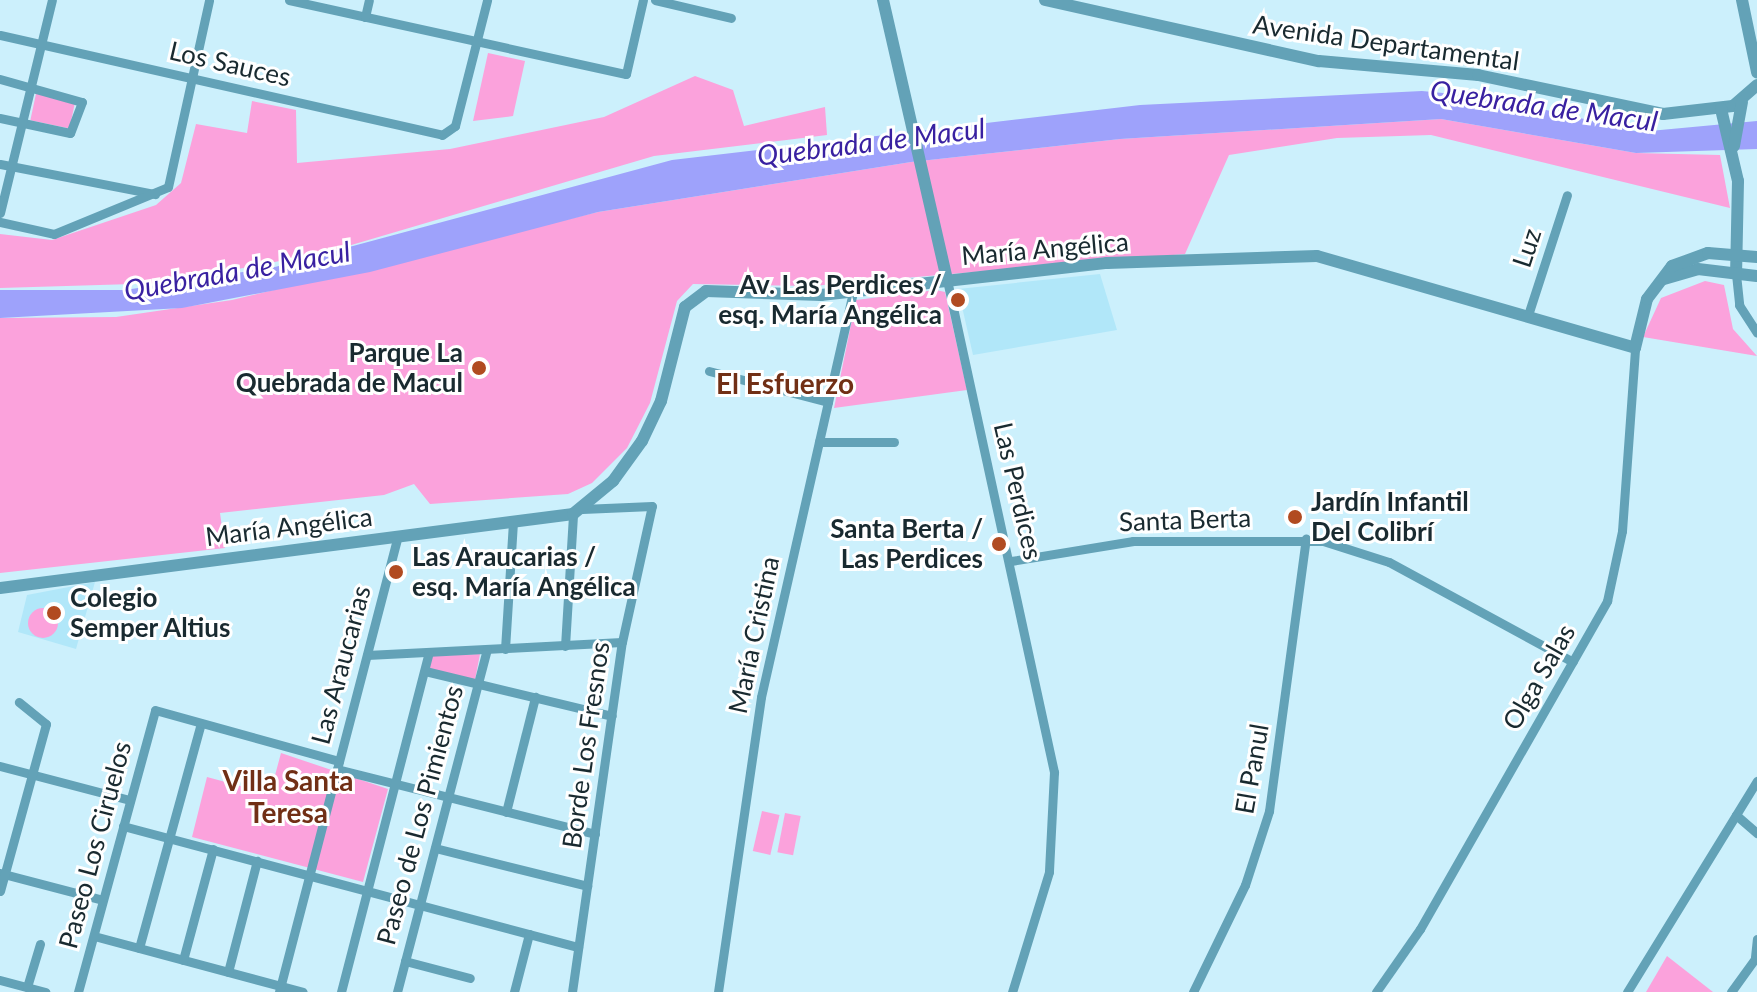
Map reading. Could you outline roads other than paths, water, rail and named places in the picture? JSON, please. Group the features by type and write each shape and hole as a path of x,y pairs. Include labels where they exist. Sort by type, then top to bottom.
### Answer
{"street":[{"path":"0,213 52,0"},
{"path":"0,222 54,234 159,195 170,181 209,0"},
{"path":"289,0 626,74 643,0"},
{"path":"365,17 369,0"},
{"path":"478,41 487,0"},
{"path":"655,0 731,18"},
{"name":"Las Perdices","path":"883,0 1049,730 1056,806 1044,893 1012,992"},
{"name":"Avenida Departamental","path":"1045,0 1075,3 1330,63 1478,75 1663,114 1721,109 1742,102"},
{"path":"1742,0 1757,72"},
{"name":"Los Sauces","path":"0,35 449,133 478,41"},
{"path":"0,79 80,96 76,128 0,118"},
{"path":"1731,122 1742,102 1757,85"},
{"path":"1721,109 1731,122 1736,274 1741,312 1757,333"},
{"path":"0,164 159,195"},
{"name":"Luz","path":"1528,315 1567,195"},
{"name":"María Angélica","path":"577,511 621,471 649,428 692,297 712,290 853,291 1107,263 1317,256 1635,348"},
{"path":"1635,348 1658,283 1693,256 1757,257"},
{"path":"1658,283 1689,270 1757,276"},
{"name":"María Cristina","path":"718,992 761,697 853,291"},
{"name":"Olga Salas","path":"1376,992 1573,662 1616,572 1635,348"},
{"path":"709,371 828,402"},
{"path":"819,442 894,442"},
{"name":"María Angélica","path":"0,588 513,522 577,511 652,506"},
{"name":"Borde Los Fresnos","path":"572,992 622,642 652,506"},
{"path":"565,646 577,511"},
{"path":"505,649 513,522"},
{"name":"Las Araucarias","path":"280,989 398,535"},
{"name":"Santa Berta","path":"1011,561 1124,542 1306,539 1389,562 1573,662"},
{"name":"El Panul","path":"1193,992 1240,898 1269,811 1306,539"},
{"path":"367,655 622,642"},
{"name":"Paseo de Los Pimientos","path":"397,992 487,650"},
{"path":"341,992 429,652"},
{"path":"425,671 612,716"},
{"path":"506,812 535,697"},
{"path":"0,891 2,874 46,724 19,702"},
{"name":"Paseo Los Ciruelos","path":"78,992 155,710 201,723"},
{"path":"139,948 201,723 395,784 595,834"},
{"path":"0,766 130,800"},
{"path":"1627,992 1757,781"},
{"path":"1736,815 1757,833"},
{"path":"123,826 578,947"},
{"path":"435,848 587,886"},
{"path":"183,960 213,849"},
{"path":"228,972 257,861"},
{"path":"2,874 103,900"},
{"path":"514,992 529,934"},
{"path":"94,936 280,989 303,992"},
{"path":"1731,992 1756,957 1757,939"},
{"path":"27,987 40,944"},
{"path":"405,961 470,978"},
{"path":"0,980 45,992"}],"water":[{"name":"Quebrada de Macul","path":"1422,91 1495,98 1639,132 1757,121 1757,149 1636,153 1441,119 1120,139 911,162 598,212 370,272 182,308 0,318 0,290 125,290 275,267 672,160 1140,105"}],"place":[{"name":"Av. Las Perdices / esq. María Angélica","path":"958,300"},
{"name":"Parque La Quebrada de Macul","path":"479,368"},
{"name":"Jardín Infantil Del Colibrí","path":"1295,517"},
{"name":"Santa Berta / Las Perdices","path":"999,544"},
{"name":"Las Araucarias / esq. María Angélica","path":"396,572"},
{"name":"Colegio Semper Altius","path":"54,613"}],"district":[{"name":"El Esfuerzo","path":"785,383"},
{"name":"Villa Santa Teresa","path":"288,796"}]}
